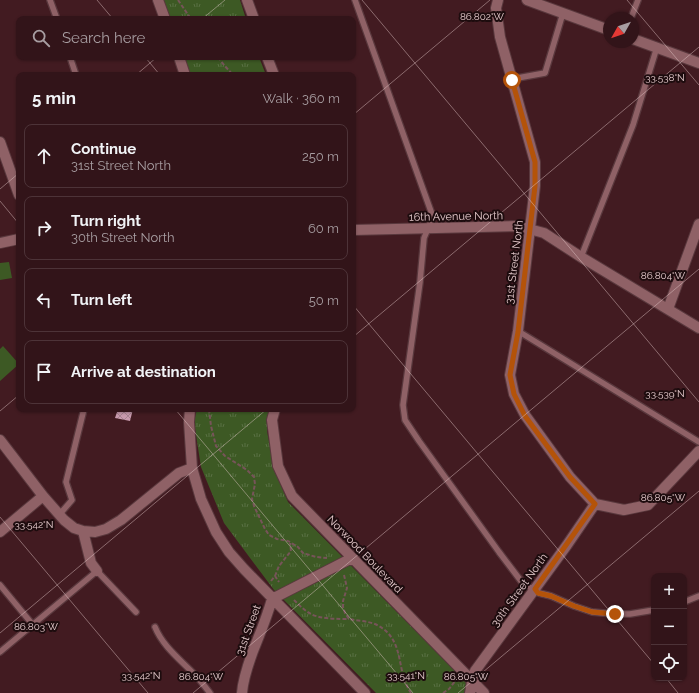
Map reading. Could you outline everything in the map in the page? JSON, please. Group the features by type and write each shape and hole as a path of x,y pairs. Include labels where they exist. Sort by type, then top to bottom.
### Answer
{"street":[{"path":"158,0 163,16"},
{"path":"247,0 253,16"},
{"name":"31st Street North","path":"498,0 496,8 500,37 535,162 535,186 518,332 510,375 514,394 525,416 570,477 595,504"},
{"path":"527,0 603,28"},
{"path":"639,41 699,63"},
{"path":"179,60 184,72"},
{"path":"268,60 273,72"},
{"path":"0,142 3,161 16,188"},
{"path":"668,309 699,224"},
{"name":"16th Avenue North","path":"356,230 518,226 544,233 699,328"},
{"path":"0,244 16,240"},
{"path":"190,412 192,468 201,499 216,532 229,552 272,599 365,693"},
{"name":"Norwood Boulevard","path":"274,412 272,420 278,466 292,496 484,693"},
{"path":"0,440 61,518 74,528 83,531 96,532 106,529 121,520 179,473 192,468"},
{"path":"595,504 624,510 648,505 699,451"},
{"path":"0,532 43,496"},
{"name":"30th Street North","path":"470,693 475,671 595,504"},
{"path":"83,531 90,563 97,571"},
{"path":"272,599 352,558"},
{"name":"31st Street","path":"242,693 243,680 272,599"}],"lane":[{"path":"50,0 56,16"},
{"path":"355,0 433,217 424,238 420,282 403,405 405,420 524,585 535,589 538,593 551,596 592,612 630,614 651,610"},
{"path":"633,12 638,0"},
{"path":"512,80 545,73 563,13"},
{"path":"581,257 632,125 657,48"},
{"path":"71,60 75,72"},
{"path":"518,332 699,442"},
{"path":"61,518 72,500 66,482 83,412"},
{"path":"0,652 97,571 136,612"},
{"path":"0,585 32,624"},
{"path":"687,601 699,596"},
{"path":"155,627 164,642 179,660 196,676 210,693"}],"path":[{"path":"178,0 189,16"},
{"path":"220,60 230,72"},
{"path":"209,412 210,426 216,446 225,456 247,470 254,477 255,484 252,499 269,535 290,542 298,547 303,553 316,557 330,558"},
{"path":"270,582 275,576 279,566 291,551 290,542"},
{"path":"343,572 347,588 343,601 343,607 349,619"},
{"path":"275,576 280,584"},
{"path":"290,596 312,615 376,624 396,643 406,687 411,693"},
{"path":"443,693 449,689 457,679"}],"green space":[{"path":"161,0 240,0 245,16 167,16"},
{"path":"183,60 260,60 265,72 188,72"},
{"path":"9,262 12,278 0,280 0,263"},
{"path":"3,346 16,361 16,367 0,381 0,349"},
{"path":"196,412 270,412 267,431 275,472 288,502 477,693 376,693 274,590 224,523 201,467 194,422"}],"building":[{"path":"117,412 132,412 130,421 115,418"}],"route":[{"path":"512,80 535,162 535,186 518,332 510,375 514,394 525,416 570,477 595,504 535,589 538,593 551,596 592,612 615,614"}]}
